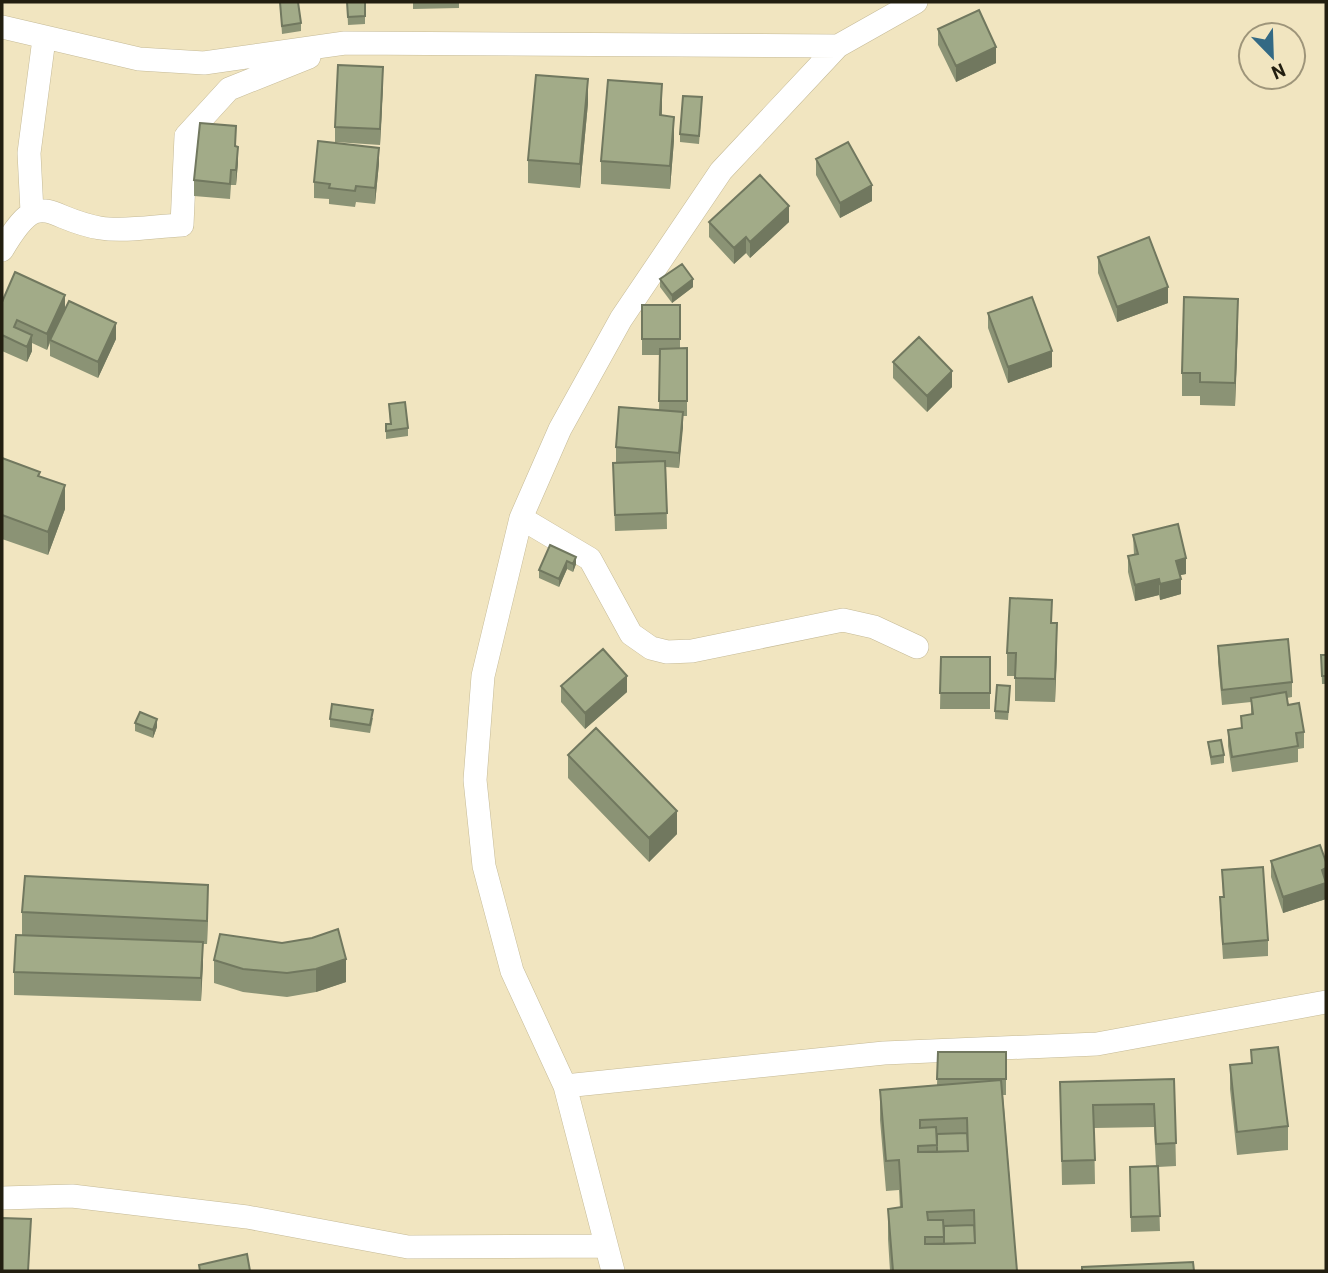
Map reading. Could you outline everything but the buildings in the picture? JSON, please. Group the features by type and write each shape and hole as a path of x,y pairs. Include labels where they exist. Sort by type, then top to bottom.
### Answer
{"street":[{"path":"613,1271 565,1086 512,971 484,866 475,780 483,676 521,518 560,429 628,308 721,171 838,46 916,2"},
{"path":"2,27 44,39 139,59 204,63 345,43 838,46"},
{"path":"32,212 29,153 44,39"},
{"path":"2,250 17,224 32,212 52,210 100,228 181,225 186,136 194,127 229,89 345,43"},
{"path":"521,518 590,559 631,634 651,648 667,652 692,651 844,620 874,627 917,647"},
{"path":"565,1086 884,1053 1097,1044 1326,1002"},
{"path":"2,1198 72,1196 247,1217 408,1247 606,1246"}]}
